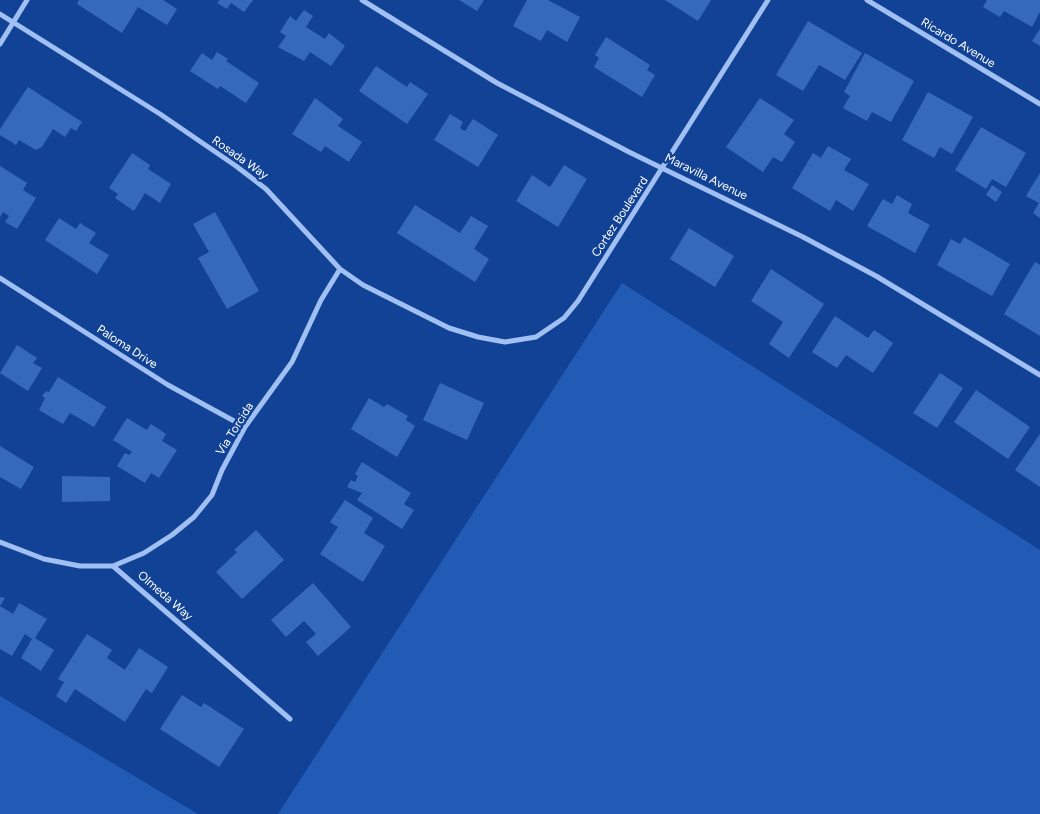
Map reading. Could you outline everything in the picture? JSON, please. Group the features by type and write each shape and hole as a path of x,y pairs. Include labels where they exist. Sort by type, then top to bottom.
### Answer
{"street":[{"path":"0,44 27,0"},
{"name":"Maravilla Avenue","path":"362,0 497,83 738,204 868,272 1040,375"},
{"name":"Cortez Boulevard","path":"514,340 536,337 564,318 578,301 768,0"},
{"name":"Ricardo Avenue","path":"867,0 1040,104"},
{"name":"Rosada Way","path":"0,14 160,114 266,189 340,269 385,298 450,328 506,342 514,340"},
{"name":"Via Torcida","path":"113,566 144,553 194,517 212,495 222,470 245,428 292,362 321,300 340,269"},
{"name":"Paloma Drive","path":"0,278 168,385 245,428"},
{"path":"0,542 44,560 80,566 113,566"},
{"name":"Olmeda Way","path":"113,566 290,719"}],"shaded area":[{"path":"622,283 1040,550 1040,814 278,814"},
{"path":"0,696 198,814 0,814"}],"building":[{"path":"79,0 163,0 177,9 167,25 138,7 122,33 77,4"},
{"path":"220,0 253,0 244,12 231,3 227,9 217,3"},
{"path":"459,0 484,0 477,11"},
{"path":"527,0 548,0 580,17 567,42 547,30 541,41 513,26"},
{"path":"665,0 711,0 698,21"},
{"path":"987,0 1040,0 1040,12 1032,27 1004,11 1000,17 983,7"},
{"path":"304,10 313,16 306,27 325,39 329,33 345,46 331,66 310,52 304,61 278,47 286,36 280,32 290,16 296,21"},
{"path":"808,21 862,53 845,80 819,65 803,91 776,75"},
{"path":"1040,29 1040,46 1032,41"},
{"path":"606,37 650,65 647,70 655,75 642,97 594,67 599,58 595,55"},
{"path":"217,52 228,59 226,61 259,83 246,103 220,86 218,89 190,71 202,53 212,60"},
{"path":"865,53 914,81 891,122 872,112 867,121 843,108 850,96 844,92"},
{"path":"376,66 407,87 410,82 428,94 407,124 359,91"},
{"path":"28,87 82,122 76,131 71,128 65,137 53,129 42,147 36,150 19,140 16,145 0,135 0,129"},
{"path":"928,92 973,117 952,154 940,147 934,158 902,140"},
{"path":"315,98 343,119 338,126 362,142 349,162 325,146 321,152 292,134"},
{"path":"760,98 794,120 784,134 795,142 782,162 773,157 763,172 726,147"},
{"path":"450,114 463,122 460,128 465,131 473,119 498,135 478,167 434,140"},
{"path":"981,127 1026,153 1006,187 992,179 986,189 955,170"},
{"path":"828,146 851,159 844,170 869,184 853,211 836,200 830,211 792,188 813,153 821,158"},
{"path":"132,153 150,165 148,169 171,184 160,203 145,193 134,211 115,198 118,194 109,188"},
{"path":"564,165 587,179 558,227 516,201 532,175 550,187"},
{"path":"0,166 27,183 23,190 36,198 17,229 5,222 9,216 3,212 0,217"},
{"path":"1040,173 1040,218 1033,213 1039,203 1026,196"},
{"path":"992,185 1002,192 996,202 986,195"},
{"path":"897,195 912,204 908,213 930,225 915,253 867,226 883,199 892,204"},
{"path":"415,205 460,233 471,216 488,226 474,249 489,259 475,282 397,233"},
{"path":"215,212 259,291 227,309 198,258 209,252 193,224"},
{"path":"59,218 76,229 80,223 96,233 89,243 109,255 97,274 45,240"},
{"path":"689,228 734,256 715,287 670,259"},
{"path":"964,237 1010,264 992,296 937,265 951,239 960,244"},
{"path":"1035,262 1040,265 1040,336 1004,314"},
{"path":"771,269 824,304 789,358 769,344 783,322 751,301"},
{"path":"835,316 868,338 874,330 893,343 873,373 846,355 837,368 812,352"},
{"path":"17,345 37,358 33,363 42,368 28,391 0,373"},
{"path":"940,373 963,388 937,428 913,413"},
{"path":"58,377 106,407 94,427 70,413 63,424 39,410 45,398 42,396 46,391 49,392"},
{"path":"440,383 484,403 467,440 423,420"},
{"path":"976,390 1030,427 1008,459 954,422"},
{"path":"369,398 384,407 387,404 408,416 406,420 415,426 397,457 351,429"},
{"path":"127,418 147,430 151,424 166,434 162,441 177,450 159,478 151,473 145,483 117,466 125,453 129,455 132,452 113,440"},
{"path":"1040,434 1040,487 1015,470"},
{"path":"0,446 34,467 21,489 0,477"},
{"path":"362,462 411,493 404,504 414,510 402,529 357,500 362,493 347,487 351,480 355,482 358,476 355,474"},
{"path":"62,476 110,477 110,501 62,502"},
{"path":"345,500 373,518 364,533 385,546 363,582 320,554 338,527 330,522"},
{"path":"256,530 284,560 242,599 216,572 237,552 234,550"},
{"path":"313,583 351,627 318,656 306,642 316,634 304,621 286,637 271,620"},
{"path":"0,597 5,598 0,606"},
{"path":"19,603 47,619 35,638 54,650 41,671 21,658 32,639 25,634 12,656 0,649 0,606 13,614"},
{"path":"87,634 112,650 107,658 125,670 139,648 168,667 152,693 146,689 125,722 75,689 66,703 56,696 64,682 58,679"},
{"path":"182,695 201,707 204,703 244,729 219,767 160,729"}]}
